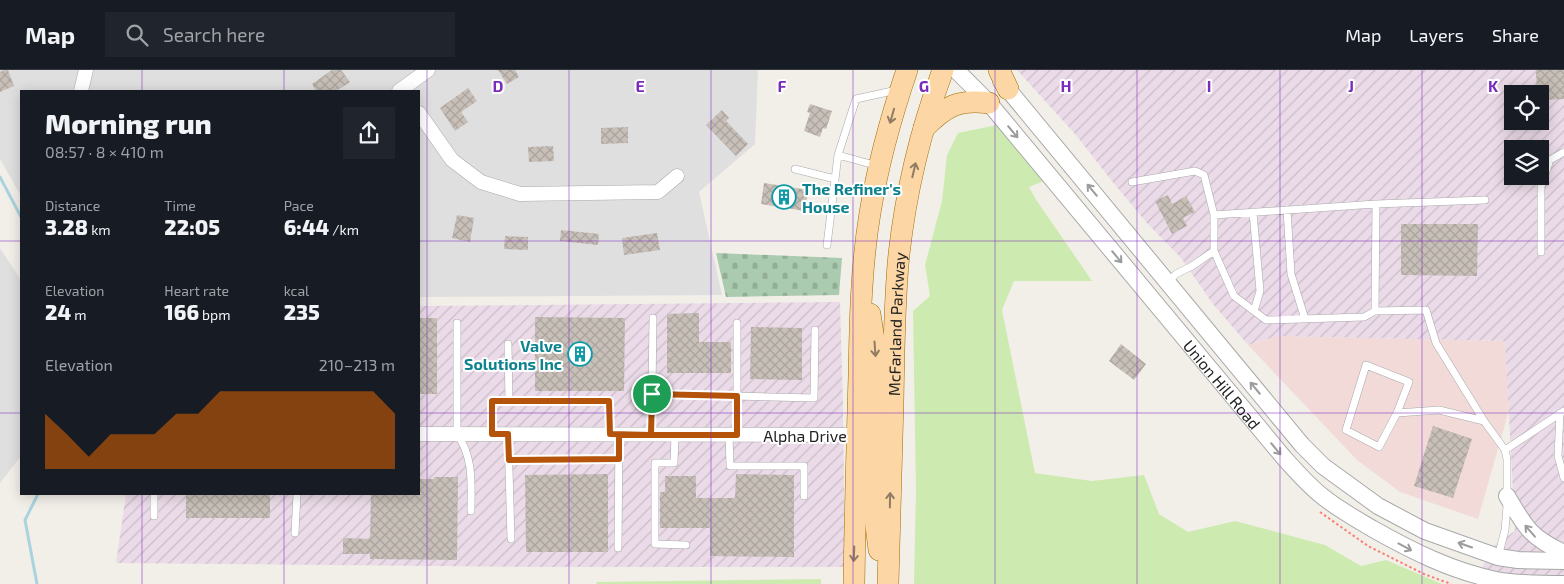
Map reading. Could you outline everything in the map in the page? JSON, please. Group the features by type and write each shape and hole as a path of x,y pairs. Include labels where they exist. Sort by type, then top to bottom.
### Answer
{"main road":[{"name":"McFarland Parkway","path":"854,584 874,435 895,312 899,253 910,185 924,128 944,70"},
{"name":"McFarland Parkway","path":"874,435 862,285 866,237 879,166 904,80"},
{"path":"924,128 948,107 961,102 976,101 989,103"},
{"path":"874,435 876,535 887,584"}],"street":[{"path":"81,90 86,70"},
{"path":"402,90 428,70"},
{"name":"Union Hill Road","path":"956,70 989,103 1278,451 1306,482 1324,498 1407,549 1453,568 1496,582 1564,584"},
{"name":"Union Hill Road","path":"990,70 1004,79 1302,445 1323,466 1378,506 1417,527 1498,557 1518,560 1564,561"},
{"path":"420,114 452,160 481,182 520,194 658,192 677,176"},
{"name":"Alpha Drive","path":"420,434 874,435"},
{"path":"1507,496 1522,522 1534,536 1544,544 1564,553"},
{"path":"1496,582 1498,557"}],"lane":[{"path":"827,245 838,155 856,99 904,80"},
{"path":"1541,252 1541,186 1550,160 1564,152"},
{"path":"838,155 879,166"},
{"path":"795,169 835,179"},
{"path":"1132,182 1195,171 1204,175 1214,215 1214,251 1234,296 1266,320 1364,317 1375,311 1426,310 1436,343 1484,421 1505,450 1507,459 1505,530 1498,557"},
{"path":"1214,215 1376,204 1485,200"},
{"path":"1375,311 1376,204"},
{"path":"1287,210 1291,274 1306,319"},
{"path":"1254,212 1260,291 1254,311"},
{"path":"1168,282 1176,274 1214,251"},
{"path":"651,435 653,318"},
{"path":"457,323 457,434 465,445 471,468 471,511"},
{"path":"737,323 737,396 730,466 804,466 804,496"},
{"path":"652,394 814,398 815,330"},
{"path":"508,344 509,401"},
{"path":"1366,365 1409,382 1397,413 1379,447 1346,430 1366,365"},
{"path":"492,434 492,401 609,401 619,459 618,548"},
{"path":"1397,413 1439,410 1484,421"},
{"path":"1505,450 1562,412"},
{"path":"1562,412 1558,456 1564,478"},
{"path":"508,434 511,539"},
{"path":"675,435 674,463 656,463 655,544 686,545"},
{"path":"509,460 619,459"},
{"path":"154,495 154,516"},
{"path":"295,533 297,495"}],"shaded area":[{"path":"0,70 758,70 755,144 699,192 722,295 420,297 420,90 20,90 20,194 0,159"},
{"path":"1017,70 1564,70 1564,584 1483,584 1482,569 1490,548 1515,531 1505,341 1278,336 1248,345 1213,304 1181,258 1146,222 1075,134"},
{"path":"0,248 20,278 20,457 0,483"},
{"path":"840,302 845,567 546,567 116,563 126,495 420,495 420,306"},
{"path":"1278,336 1505,341 1509,410 1478,519 1400,492 1357,460 1248,345"}],"green space":[{"path":"997,125 1044,181 1029,187 1092,281 1014,281 1002,310 1035,473 1092,481 1144,475 1159,514 1188,532 1235,521 1325,545 1361,566 1386,560 1442,584 914,584 916,491 913,311 930,296 925,265 942,201 947,155 958,133"},
{"path":"716,253 842,258 839,295 726,297"},
{"path":"821,579 821,584 597,584 596,582"}],"building":[{"path":"8,70 14,86 0,92 0,72"},
{"path":"332,70 341,70 350,82 338,90 315,90 312,84"},
{"path":"498,70 515,70 519,77 507,84"},
{"path":"1536,70 1564,70 1564,99 1549,100 1549,85 1537,85"},
{"path":"468,88 477,101 461,112 468,122 455,131 440,108"},
{"path":"810,104 832,111 826,129 823,128 820,137 804,131 810,113 807,112"},
{"path":"722,110 729,118 726,121 748,144 736,156 706,125"},
{"path":"628,127 628,143 601,144 601,128"},
{"path":"553,146 554,161 529,162 528,147"},
{"name":"The Refiner's House","path":"764,183 808,190 805,211 761,204"},
{"path":"1168,195 1172,204 1186,196 1195,212 1183,218 1187,226 1172,234 1155,201"},
{"path":"457,215 474,218 470,242 452,238"},
{"path":"1401,224 1478,224 1477,276 1401,275"},
{"path":"561,230 599,234 598,245 560,241"},
{"path":"657,233 660,250 624,255 622,238"},
{"path":"505,236 528,237 528,250 504,249"},
{"path":"699,313 699,342 731,342 731,373 667,373 667,314"},
{"name":"Valve Solutions Inc","path":"535,317 625,318 624,391 535,391"},
{"path":"420,318 437,318 437,394 420,394"},
{"path":"751,327 802,328 802,380 750,379"},
{"path":"1121,344 1146,364 1134,380 1109,361"},
{"path":"1433,426 1472,439 1453,498 1414,486"},
{"path":"608,474 608,552 526,552 525,475"},
{"path":"736,474 794,475 794,557 710,556 710,528 660,528 660,492 665,492 665,476 696,476 696,498 735,498"},
{"path":"434,477 458,477 457,560 370,559 370,554 343,554 343,538 370,539 371,495 420,495 420,479 434,479"},
{"path":"186,495 270,495 270,518 186,518"}],"waterway":[{"path":"0,177 20,215"},
{"path":"37,584 25,520 38,495"}],"place":[{"name":"The Refiner's House","path":"784,197"},
{"name":"Valve Solutions Inc","path":"580,354"}],"route":[{"path":"652,394 651,435 610,434 609,401 492,401 492,434 508,434 509,460 619,459 619,435 737,435 737,396 652,394"}]}
